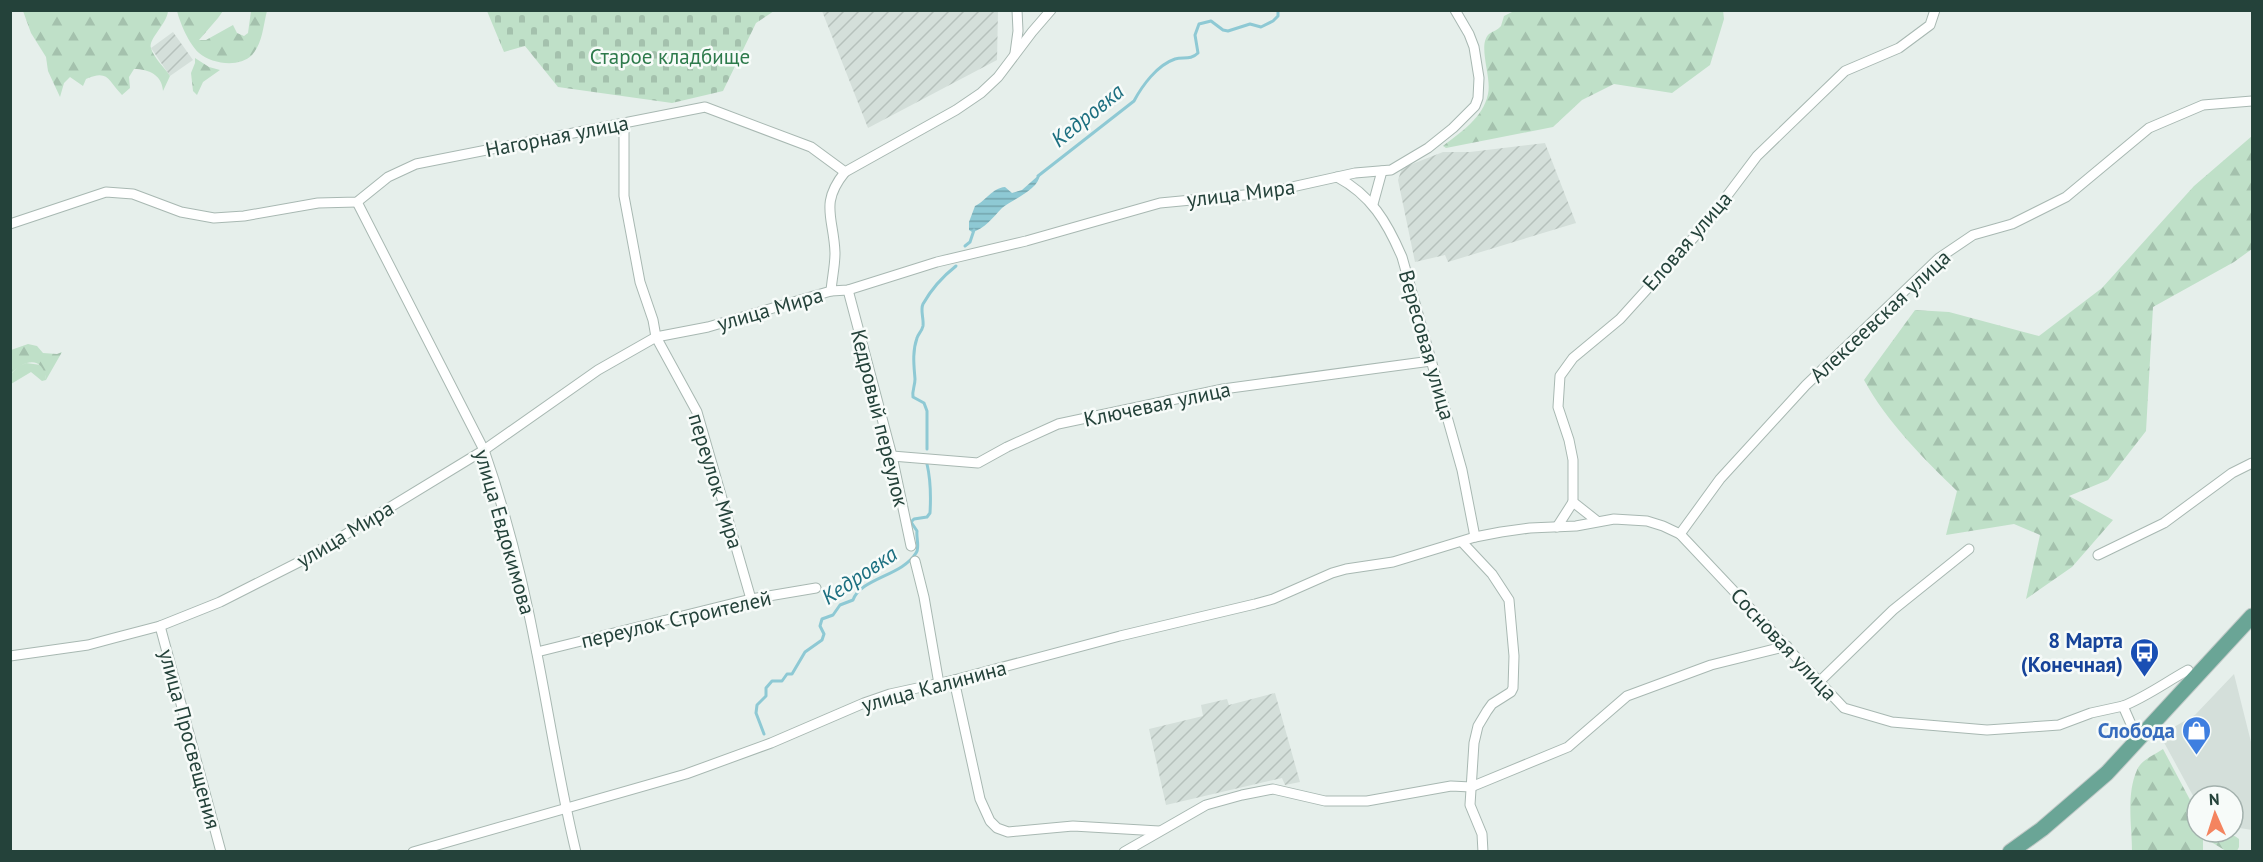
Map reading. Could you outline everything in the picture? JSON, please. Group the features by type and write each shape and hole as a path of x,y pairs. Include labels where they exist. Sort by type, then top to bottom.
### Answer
{"main road":[{"path":"2010,852 2042,829 2099,780 2253,616"}],"street":[{"path":"1014,54 1018,31 1017,10"},
{"path":"831,291 835,252 829,203 834,185 845,172 956,110 981,93 998,77 1051,10"},
{"name":"улица Мира","path":"10,656 88,645 160,626 220,602 283,571 484,450 598,370 656,337 708,327 831,291 848,290 937,262 1160,204 1284,190 1337,177 1391,170 1428,148 1466,116 1478,98 1479,78 1474,47 1455,10"},
{"name":"Еловая улица","path":"1573,502 1573,460 1558,406 1560,376 1573,358 1620,319 1705,225 1757,156 1845,70 1899,48 1930,25 1935,10"},
{"name":"Алексеевская улица","path":"1680,534 1720,479 1806,385 1939,258 1973,235 2012,224 2066,197 2149,128 2204,105 2253,101"},
{"name":"Нагорная улица","path":"357,202 388,177 416,164 705,107 811,147 845,172"},
{"name":"переулок Мира","path":"624,123 624,196 640,282 653,320 656,337 697,412 751,599"},
{"path":"1373,204 1382,171"},
{"name":"Вересовая улица","path":"1337,177 1364,194 1373,204 1395,240 1402,257 1462,470 1474,537"},
{"path":"10,224 106,192 133,194 181,212 214,218 244,216 318,203 357,202"},
{"name":"улица Евдокимова","path":"357,202 484,450 509,532 537,652 576,852"},
{"name":"Кедровый переулок","path":"848,290 892,456 911,546"},
{"name":"Ключевая улица","path":"892,456 978,463 1058,424 1223,389 1431,361"},
{"path":"2098,555 2164,523 2232,473 2253,463"},
{"path":"1557,526 1573,502 1597,521"},
{"name":"Сосновая улица","path":"1462,542 1474,537 1530,528 1614,519 1647,521 1663,526 1680,534 1844,708 1892,722 1987,730 2059,725 2091,712 2123,706 2143,699 2160,685 2188,670"},
{"path":"1462,542 1498,582 1509,600 1514,656 1515,681 1511,692 1492,704 1478,726 1473,743 1470,805 1482,834 1482,852"},
{"name":"улица Калинина","path":"413,852 686,774 798,733 881,697 1254,604 1287,594 1332,573 1393,562 1462,542"},
{"path":"1820,681 1893,610 1969,549"},
{"path":"915,561 924,597 939,684"},
{"name":"переулок Строителей","path":"537,652 751,599 816,588"},
{"name":"улица Просвещения","path":"160,626 221,852"},
{"path":"1124,852 1214,802 1273,789 1325,801 1344,802 1398,797 1451,786 1471,786 1568,747 1627,696 1711,665 1787,646"},
{"path":"954,680 980,799 990,821 997,828 1008,832 1073,826 1160,831"},
{"path":"2123,706 2138,740"}],"shaded area":[{"path":"822,11 998,11 997,60 868,128"},
{"path":"173,32 193,60 170,76 151,48"},
{"path":"1545,143 1576,223 1448,262 1445,255 1415,262 1398,180 1402,168 1443,152 1470,152"},
{"path":"2234,674 2252,746 2252,830 2245,829 2245,784 2187,784 2160,735 2195,715"},
{"path":"1275,693 1300,782 1285,785 1282,778 1166,805 1149,729 1203,716 1201,705 1227,699 1229,705"}],"green space":[{"path":"1516,10 1723,10 1724,19 1710,65 1672,93 1614,84 1582,100 1553,127 1446,148 1443,146 1470,124 1485,103 1489,87 1484,53 1486,39 1489,34 1501,26 1504,16"},
{"path":"23,11 168,11 151,44 154,55 170,76 163,91 160,81 154,74 134,69 129,77 130,88 122,95 107,78 99,75 86,79 83,86 70,77 64,83 60,97 48,71 46,57 31,33"},
{"path":"177,11 223,11 199,40 206,40 233,25 237,33 244,36 248,33 251,11 267,11 260,41 252,55 240,62 226,63 204,57 195,49 185,33"},
{"name":"Старое кладбище","path":"487,11 774,11 756,23 723,91 672,103 558,87 525,46 504,52"},
{"path":"195,58 209,67 220,70 203,82 197,95 193,91 191,73"},
{"path":"2252,136 2252,249 2234,262 2153,307 2146,431 2108,480 2069,496 2113,520 2072,567 2026,599 2040,535 2014,524 1946,535 1957,491 1894,425 1864,380 1915,310 1949,312 2039,336 2102,288 2194,186"},
{"path":"28,344 37,346 43,353 62,352 46,380 41,367 32,362 16,369 11,374 11,350"},
{"path":"26,363 41,365 46,380 42,381 31,372 11,384 11,374"},
{"path":"2163,749 2185,790 2185,844 2203,844 2203,851 2132,851 2130,810 2132,789 2137,770 2148,758"},
{"path":"2214,844 2239,844 2237,851 2226,851"}],"water":[{"path":"1040,174 1035,185 1002,208 985,225 972,232 969,230 969,222 975,206 1000,188 1005,187 1012,193 1022,190"}],"waterway":[{"name":"Кедровка","path":"1038,176 1134,101 1146,83 1162,66 1175,59 1190,57 1198,53 1195,35 1199,24 1211,21 1228,31 1250,24 1261,27 1273,21 1278,16 1278,10"},
{"name":"Кедровка","path":"965,246 970,242 974,230"},
{"name":"Кедровка","path":"927,449 927,411 924,403 913,397 914,348 923,326 923,304 938,283 956,266"},
{"name":"Кедровка","path":"764,734 756,713 757,705 766,696 766,688 772,681 782,681 787,674 792,674 805,652 822,640 824,634 820,626 822,619 833,615 840,605 853,600 864,587 910,561 916,553 917,531 911,522 914,519 927,517 930,513 927,464"}],"place":[{"name":"8 Марта (Конечная)","path":"2144,678"},
{"name":"Слобода","path":"2196,756"}]}
